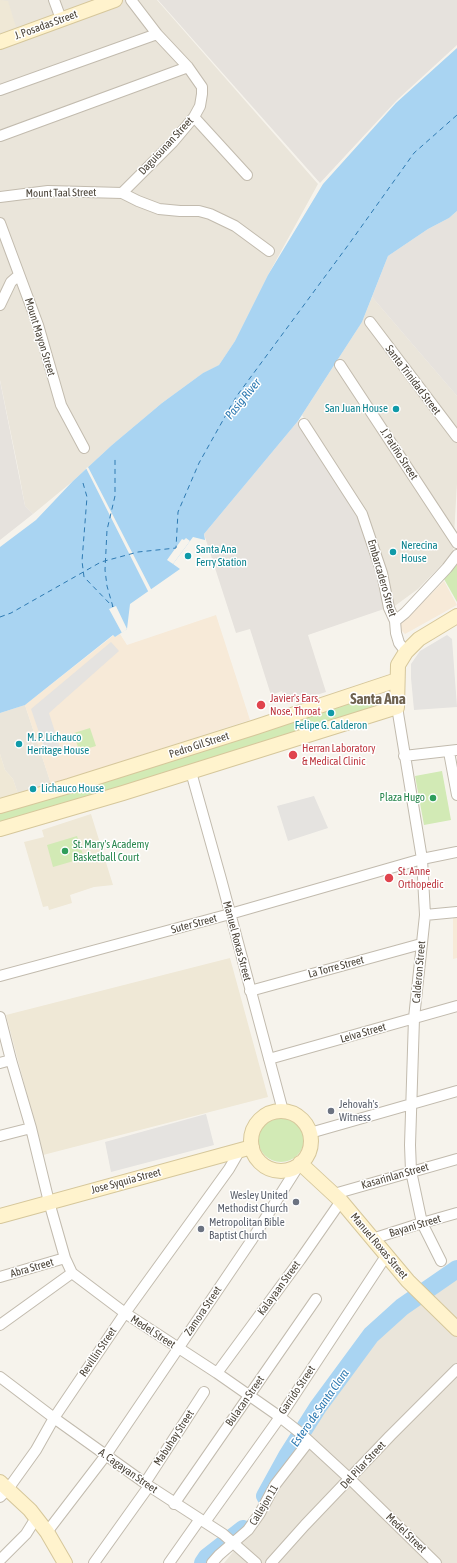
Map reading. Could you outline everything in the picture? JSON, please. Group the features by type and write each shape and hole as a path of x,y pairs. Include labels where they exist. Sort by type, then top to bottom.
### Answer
{"main road":[{"name":"J. Posadas Street","path":"0,42 108,1"},
{"path":"406,652 419,640 457,616"},
{"name":"Calderon Street","path":"397,707 398,665 406,652"},
{"name":"Pedro Gil Street","path":"0,806 277,721 397,680"},
{"name":"Pedro Gil Street","path":"0,830 397,707"},
{"path":"283,1111 294,1114 307,1125 310,1133 310,1149 306,1157 300,1164 286,1170 271,1169 246,1148 251,1138 253,1129 258,1121 265,1115 274,1112 283,1111"},
{"name":"Jose Syquia Street","path":"0,1216 246,1148"},
{"name":"Manuel Roxas Street","path":"300,1164 337,1198 408,1281 457,1329"},
{"path":"3,1489 36,1518 65,1563"}],"street":[{"path":"54,0 61,20"},
{"name":"Daguisunan Street","path":"122,193 173,142 194,117 200,106 202,87 188,67 157,34 131,0"},
{"path":"0,90 157,34"},
{"path":"0,136 188,67"},
{"path":"194,117 248,175"},
{"name":"Mount Taal Street","path":"0,196 48,191 122,193"},
{"path":"122,193 138,202 158,209 199,211 210,214 235,226 269,251"},
{"name":"Mount Mayon Street","path":"0,223 38,325 61,405 84,448"},
{"path":"0,305 11,282 19,275"},
{"name":"Santa Trinidad Street","path":"370,322 457,437"},
{"name":"J. Patiño Street","path":"340,365 457,543"},
{"name":"Embarcadero Street","path":"304,424 362,514 382,573 389,608 395,621 398,638 406,652"},
{"path":"395,621 405,613 447,568 457,555"},
{"name":"Calderon Street","path":"397,707 422,859 425,915 414,1018 410,1145 411,1171 422,1223 441,1261"},
{"path":"404,756 453,751 457,795"},
{"name":"Manuel Roxas Street","path":"191,772 283,1111"},
{"name":"Suter Street","path":"0,976 230,914 422,859 457,852"},
{"path":"425,915 457,912"},
{"name":"La Torre Street","path":"250,991 421,944"},
{"name":"Leiva Street","path":"269,1059 457,1006"},
{"name":"Medel Street","path":"0,1017 31,1128 48,1202 65,1258 72,1273 125,1313 217,1373 280,1417 305,1437 350,1479 436,1563"},
{"path":"0,1063 11,1060"},
{"path":"310,1133 457,1091"},
{"path":"0,1136 31,1128"},
{"name":"Revillin Street","path":"3,1489 36,1450 54,1418 125,1313 229,1169 246,1148"},
{"name":"Kasarinlan Street","path":"337,1198 411,1171 457,1158"},
{"name":"Zamora Street","path":"46,1532 106,1455 300,1164"},
{"name":"Kalayaan Street","path":"217,1373 300,1260 337,1198"},
{"name":"Bayani Street","path":"372,1239 457,1213"},
{"name":"Garrido Street","path":"169,1563 280,1417 386,1256"},
{"name":"Abra Street","path":"0,1277 65,1258"},
{"path":"0,1325 72,1273"},
{"name":"Bulacan Street","path":"174,1504 316,1299"},
{"name":"Del Pilar Street","path":"271,1563 390,1436 457,1370"},
{"name":"A. Cagayan Street","path":"0,1377 54,1418 174,1504 223,1534 256,1563"},
{"name":"Mabuhay Street","path":"94,1563 147,1484 204,1392"},
{"name":"Callejon 11","path":"212,1563 232,1542 248,1530 260,1513 275,1485 305,1437"},
{"path":"0,1560 26,1534 36,1518"}],"shaded area":[{"path":"0,0 157,0 318,184 268,275 235,341 219,365 203,373 162,403 33,514 25,506 0,380"},
{"path":"0,0 8,1 16,27 0,33"},
{"path":"158,0 457,0 457,45 397,100 320,183"},
{"path":"457,211 457,396 372,297 388,256 428,229 449,218"},
{"path":"372,297 457,396 457,483 453,553 418,589 392,608 364,512 302,415 362,322"},
{"path":"0,381 25,506 33,514 0,540"},
{"path":"298,421 358,516 378,574 384,609 308,635 326,692 287,704 282,691 271,695 250,629 236,633 204,534"},
{"path":"444,581 457,605 405,634 398,627"},
{"path":"216,615 250,720 51,784 25,705 114,635 115,637 120,634 127,645"},
{"path":"447,635 452,639 457,707 414,710 411,664 420,651"},
{"path":"111,642 119,651 49,713 60,748 46,753 31,709"},
{"name":"Lichauco House","path":"25,705 51,784 18,794 13,779 5,770 0,754 0,713"},
{"path":"0,754 5,770 13,779 18,794 0,800"},
{"path":"314,796 328,828 288,841 277,806"},
{"path":"91,814 113,885 94,887 70,895 72,903 49,910 48,906 43,907 24,842 44,837 42,830"},
{"path":"453,916 457,916 457,958 453,959"},
{"path":"230,958 268,1097 43,1155 6,1015"},
{"path":"206,1114 214,1145 111,1172 105,1142"},
{"path":"457,1276 457,1563 224,1563 259,1520 305,1442 378,1334 417,1302"}],"green space":[{"path":"457,564 457,602 444,579"},
{"path":"366,697 370,698 373,702 374,706 370,711 0,825 0,810"},
{"path":"90,728 96,746 79,751 74,733"},
{"name":"Plaza Hugo","path":"442,771 451,820 424,825 415,776"},
{"name":"St. Mary's Academy Basketball Court","path":"77,836 84,858 53,867 47,845"},
{"path":"277,1116 285,1116 294,1120 300,1126 304,1139 300,1152 294,1158 285,1162 277,1162 268,1158 262,1152 258,1143 258,1135 262,1126 268,1120"}],"water":[{"name":"Pasig River","path":"457,48 457,211 449,218 428,229 388,256 362,322 298,421 204,534 205,540 193,537 173,564 180,569 130,604 127,629 115,637 113,635 25,705 0,713 0,547 36,520 73,481 112,445 162,403 203,373 219,365 235,341 268,275 323,184 396,103"}],"pier":[{"path":"88,467 152,591 149,593 86,468"},
{"path":"186,538 190,541 173,564 167,560 182,539 184,540"},
{"path":"116,606 127,629 122,633 109,609"}],"waterway":[{"name":"Estero de Santa Clara","path":"265,1496 287,1456 318,1407 371,1335 402,1307 457,1269"},
{"name":"Estero de Santa Clara","path":"203,1563 207,1557 243,1529"}],"ferry route":[{"path":"0,617 11,613 101,562 138,552 176,548 178,512 199,463 236,397 414,153 457,115"},
{"path":"113,607 107,586 105,570 107,530 115,496 115,457"},
{"path":"83,483 87,497 82,561 84,577 113,607"}],"place":[{"name":"San Juan House","path":"396,409"},
{"name":"Nerecina House","path":"393,552"},
{"name":"Santa Ana Ferry Station","path":"188,556"},
{"name":"Javier's Ears, Nose, Throat","path":"261,705"},
{"name":"Felipe G. Calderon","path":"331,713"},
{"name":"M. P. Lichauco Heritage House","path":"19,744"},
{"name":"Herran Laboratory & Medical Clinic","path":"293,755"},
{"name":"Lichauco House","path":"33,789"},
{"name":"Plaza Hugo","path":"433,798"},
{"name":"St. Mary's Academy Basketball Court","path":"65,851"},
{"name":"St. Anne Orthopedic","path":"389,878"},
{"name":"Jehovah's Witness","path":"331,1111"},
{"name":"Wesley United Methodist Church","path":"296,1202"},
{"name":"Metropolitan Bible Baptist Church","path":"201,1229"}],"district":[{"name":"Santa Ana","path":"378,699"}]}
